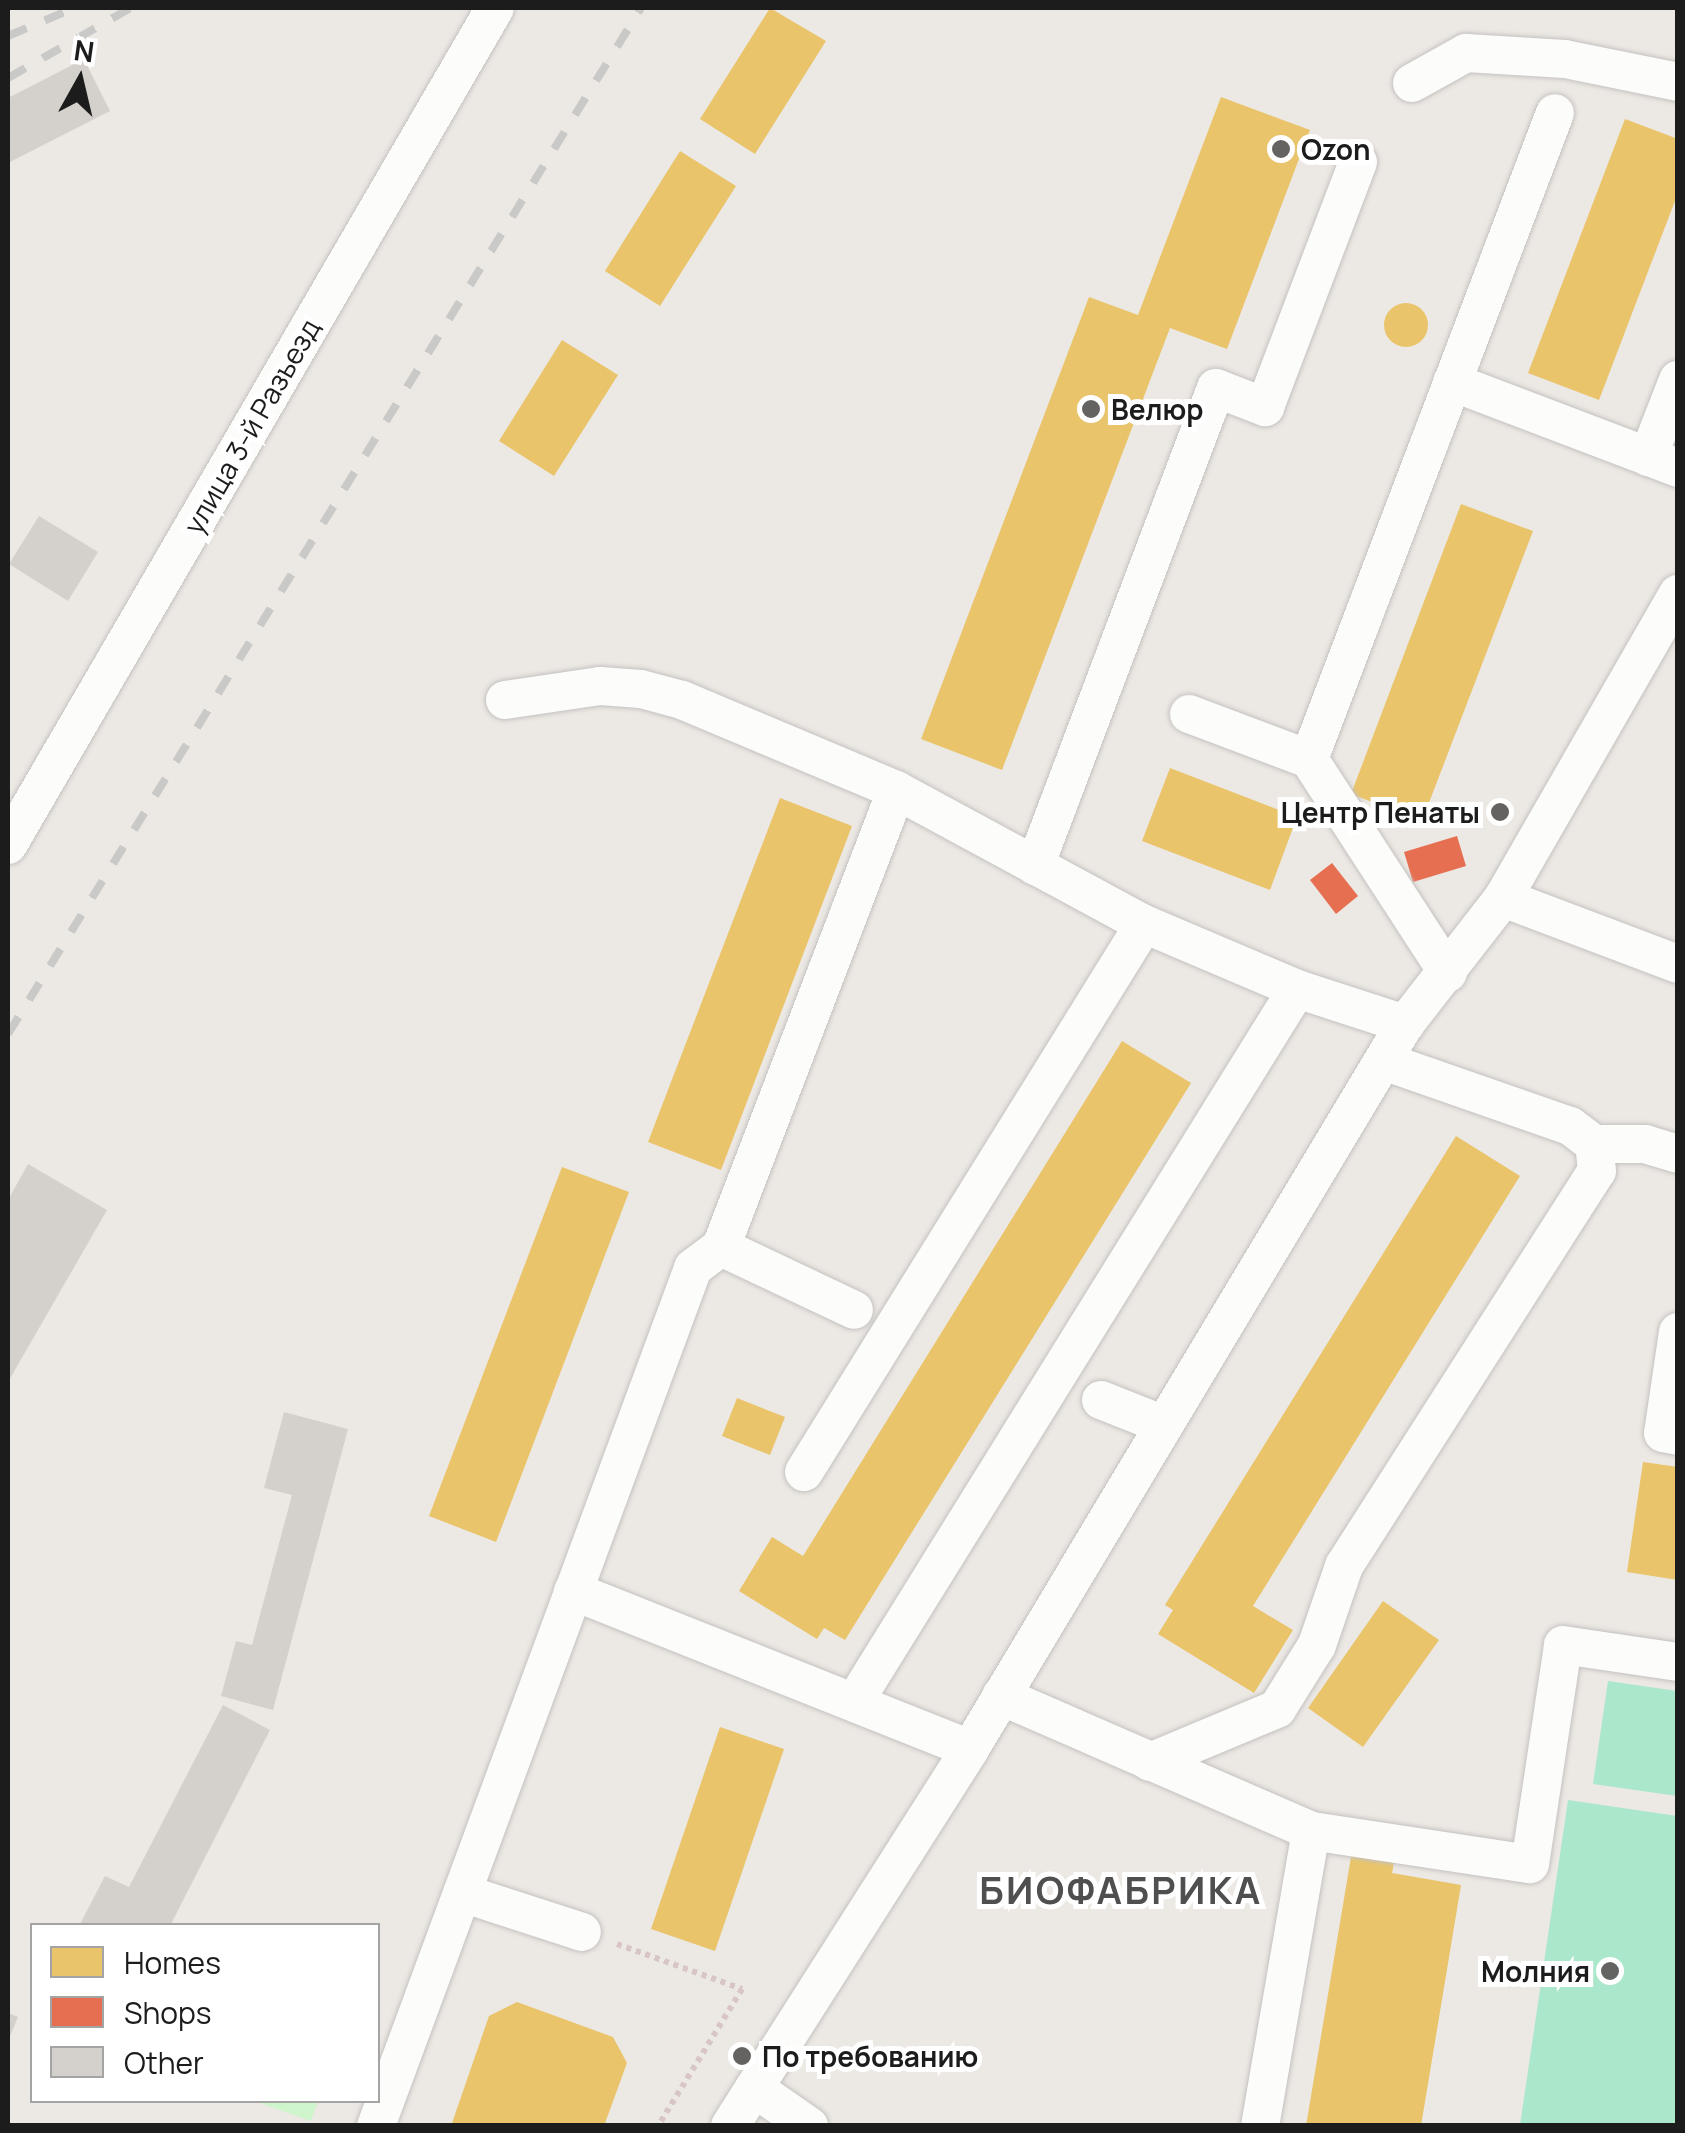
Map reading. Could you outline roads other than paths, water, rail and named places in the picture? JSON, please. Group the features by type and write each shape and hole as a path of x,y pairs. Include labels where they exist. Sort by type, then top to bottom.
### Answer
{"street":[{"name":"улица 3-й Разъезд","path":"8,845 495,8"},
{"path":"1412,83 1466,52 1565,59 1678,82"},
{"path":"1309,759 1555,113"},
{"path":"1035,866 1216,388 1265,407 1358,162"},
{"path":"1452,382 1663,462 1678,380"},
{"path":"730,2126 970,1749 1406,1024 1503,898 1678,594"},
{"path":"505,700 600,686 641,689 682,700 896,790 1144,924 1296,989 1406,1024"},
{"path":"1189,714 1309,759 1448,973"},
{"path":"376,2126 692,1268 721,1247 896,790"},
{"path":"1503,898 1678,964"},
{"path":"804,1472 1144,924"},
{"path":"855,1701 1296,989"},
{"path":"1383,1061 1570,1126 1594,1144 1645,1144 1678,1154"},
{"path":"1150,1762 1277,1709 1316,1646 1344,1566 1597,1172 1594,1144"},
{"path":"721,1247 854,1310"},
{"path":"1678,1332 1662,1434 1678,1436"},
{"path":"1100,1400 1164,1425"},
{"path":"574,1591 970,1749"},
{"path":"1001,1696 1311,1831 1530,1864 1563,1645 1678,1662"},
{"path":"1260,2126 1311,1831"},
{"path":"462,1893 582,1932"},
{"path":"754,2088 808,2126"}],"railway":[{"path":"8,36 74,8"},
{"path":"8,78 130,8"},
{"path":"8,1034 641,8"}],"place":[{"name":"Ozon","path":"1281,149"},
{"name":"Велюр","path":"1091,409"},
{"name":"Центр Пенаты","path":"1500,812"},
{"name":"Молния","path":"1610,1971"},
{"name":"По требованию","path":"742,2056"}],"district":[{"name":"БИОФАБРИКА","path":"1121,1890"}]}
